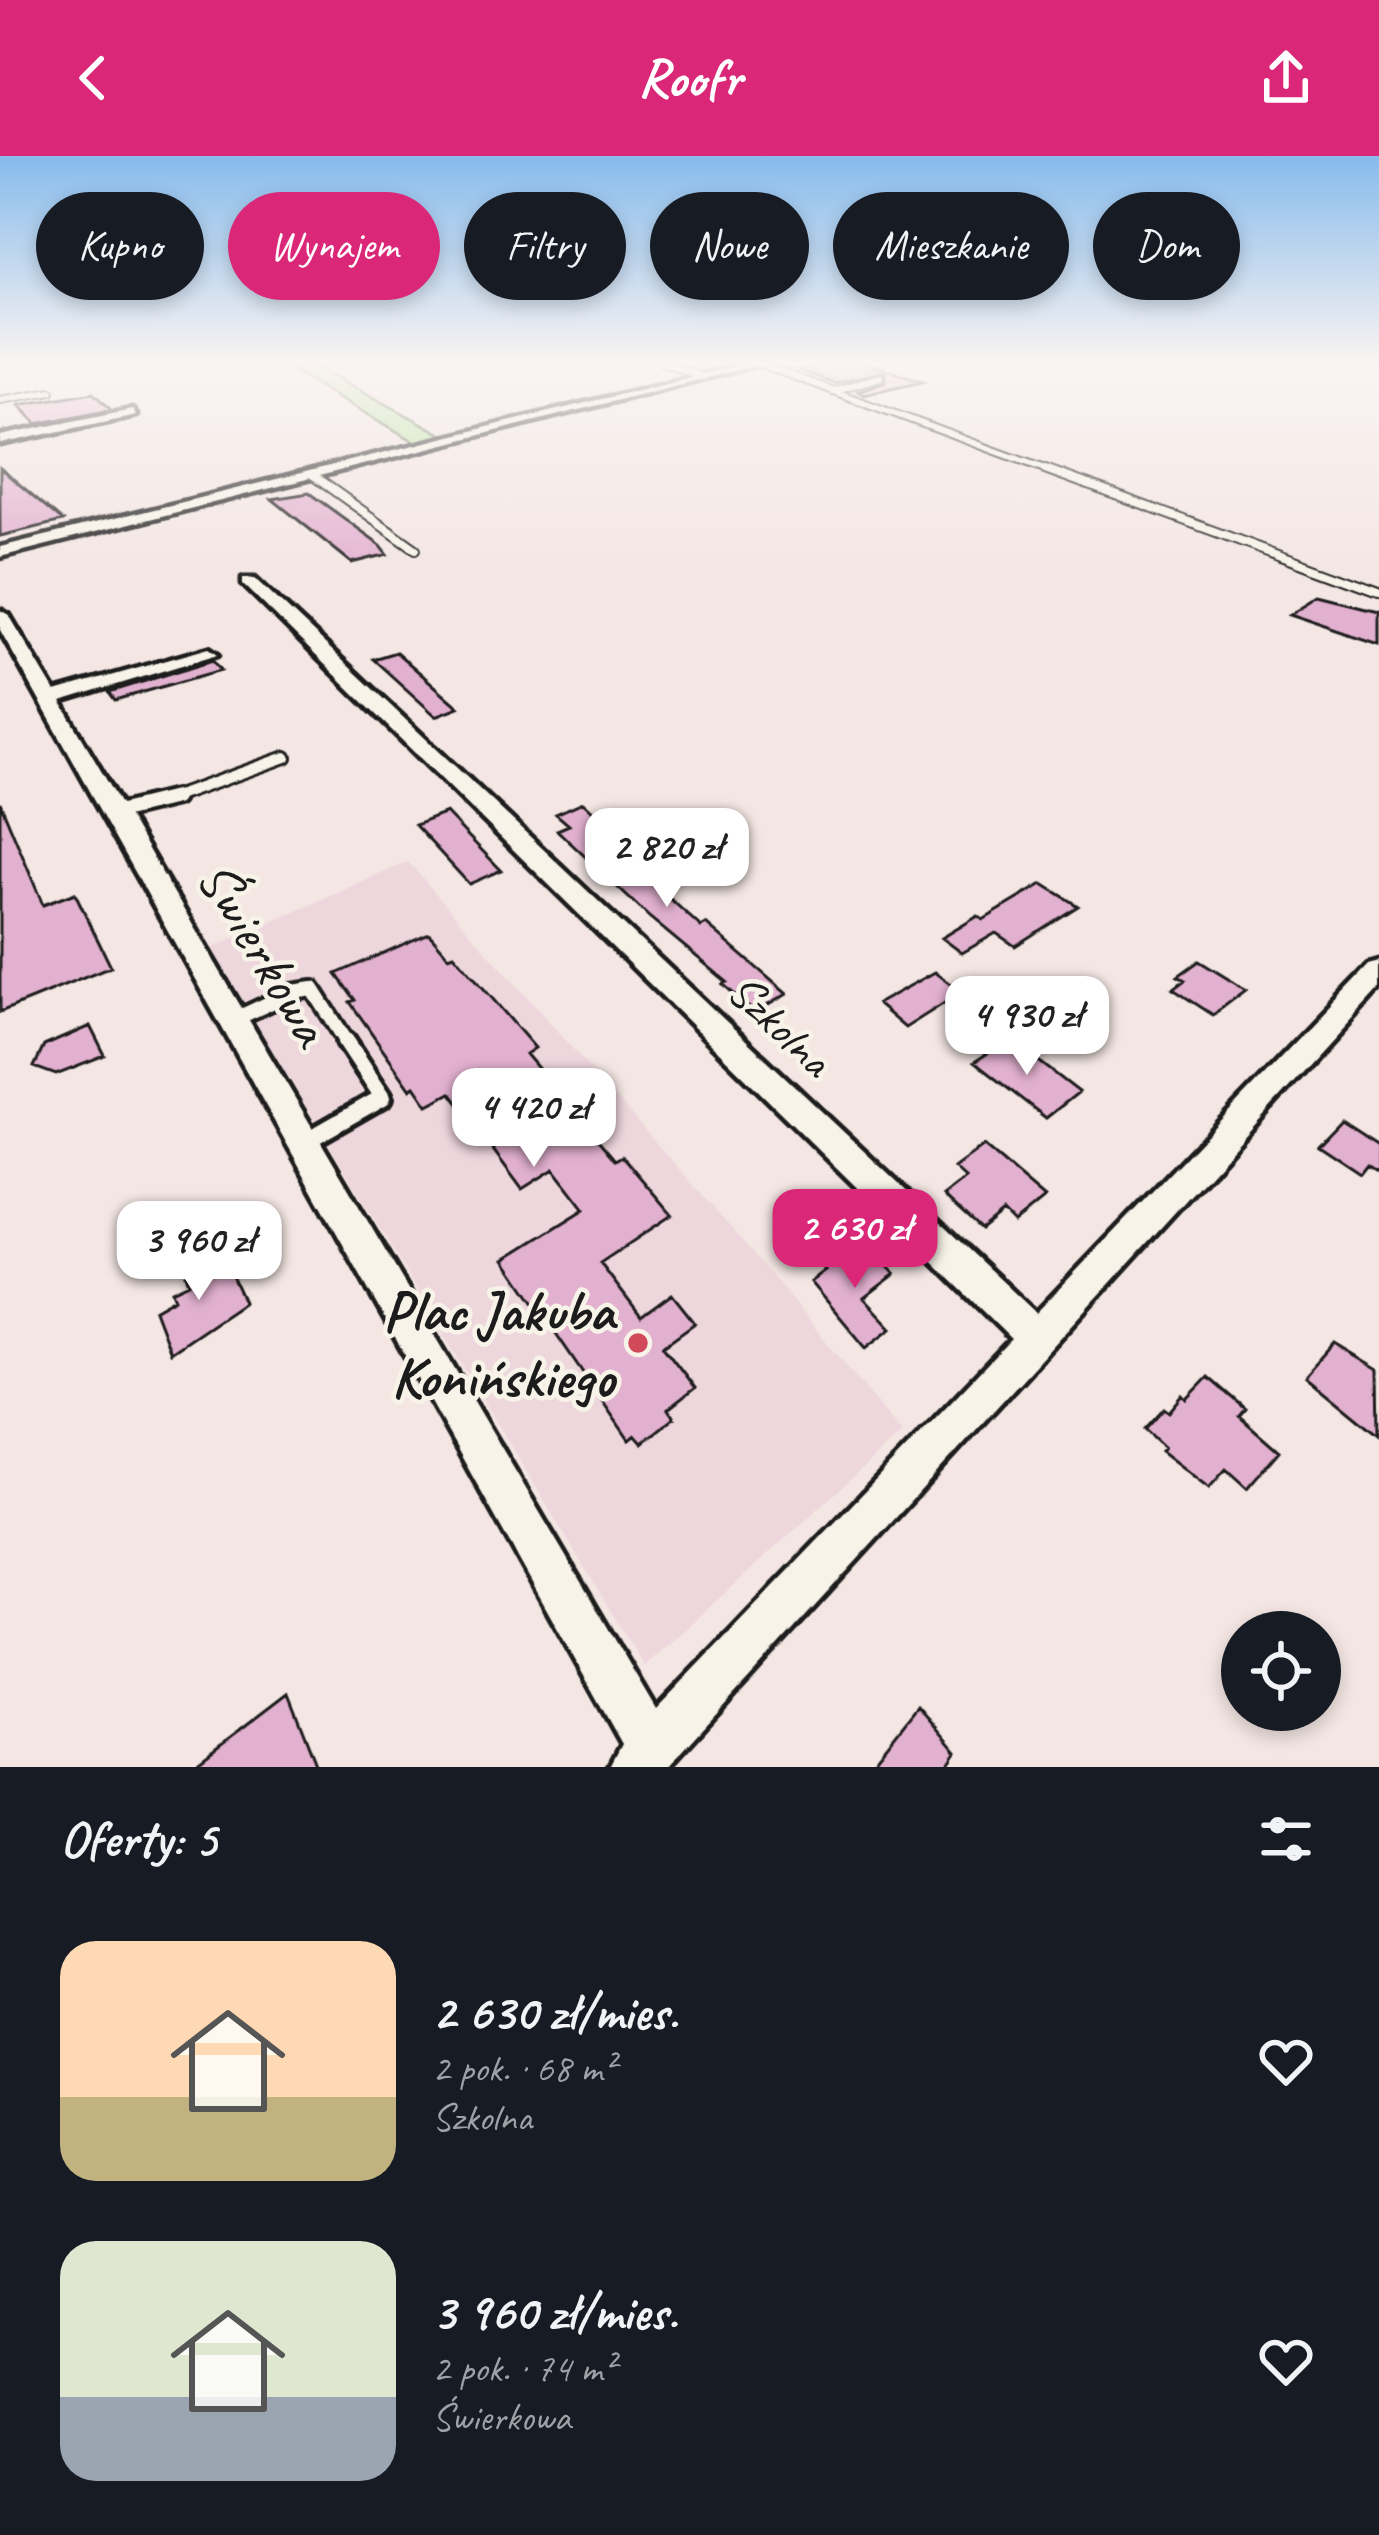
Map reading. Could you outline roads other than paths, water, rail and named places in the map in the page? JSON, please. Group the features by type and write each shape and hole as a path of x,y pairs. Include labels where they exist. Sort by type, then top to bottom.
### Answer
{"street":[{"path":"0,551 465,436"},
{"name":"Szkolna","path":"249,580 1036,1340"},
{"name":"Świerkowa","path":"0,615 306,1142 650,1761"},
{"path":"50,700 209,654"},
{"path":"650,1761 1379,972"}],"lane":[{"path":"955,436 1379,592"},
{"path":"312,475 416,549"},
{"path":"114,813 173,799 286,757"},
{"path":"235,1018 293,992 313,989 383,1097 306,1142"}],"place":[{"name":"Plac Jakuba Konińskiego","path":"638,1343"}]}
